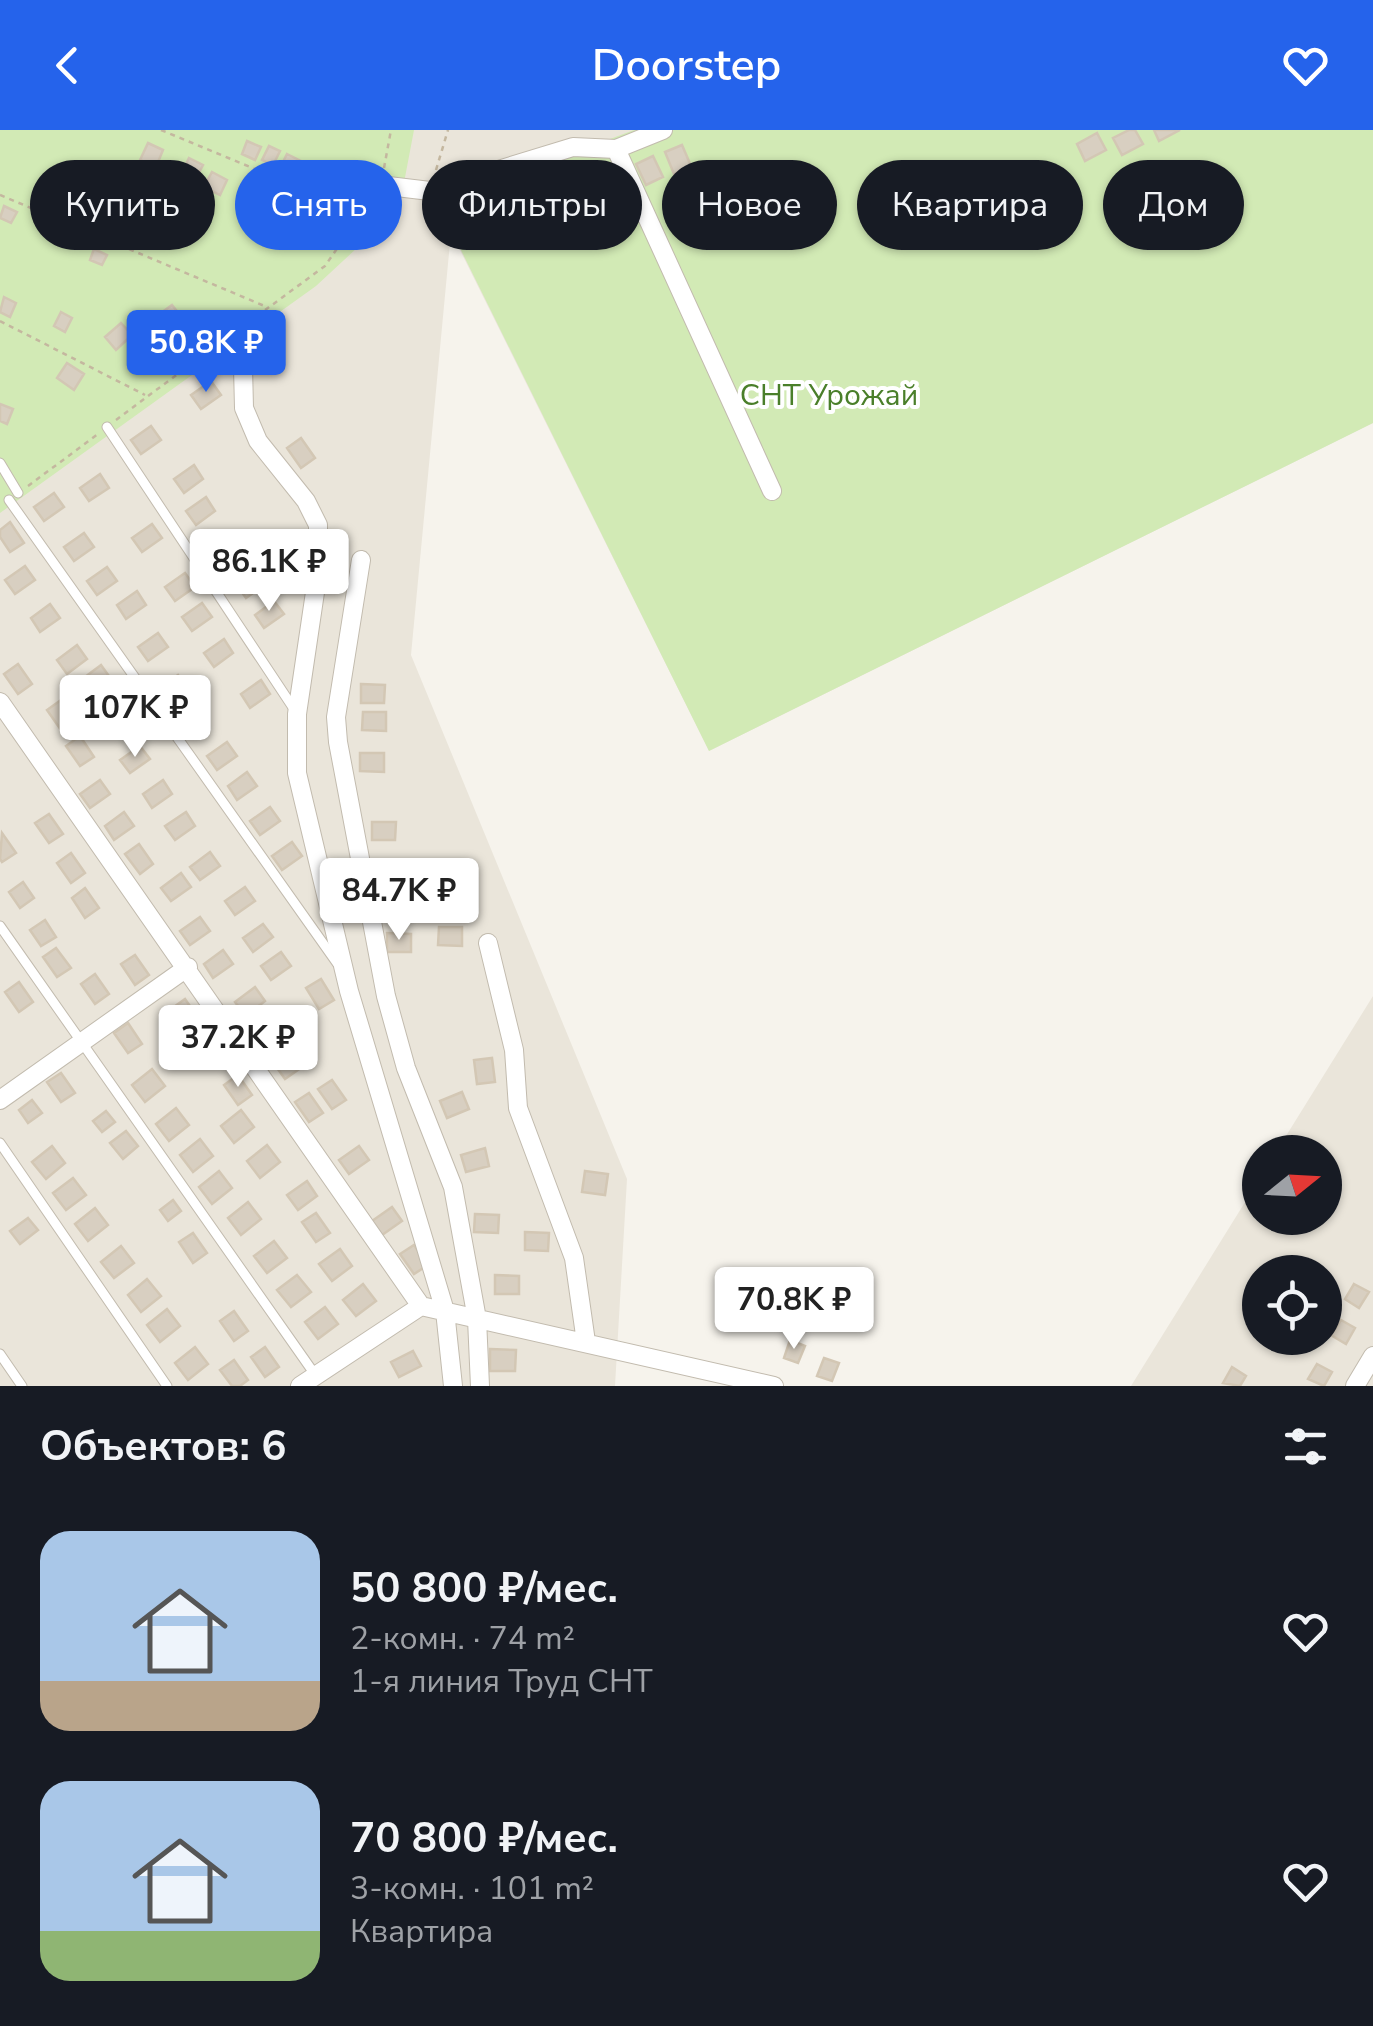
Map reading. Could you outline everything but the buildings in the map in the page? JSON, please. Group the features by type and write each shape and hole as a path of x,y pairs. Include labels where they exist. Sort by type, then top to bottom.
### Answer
{"street":[{"path":"529,160 572,147 616,150 663,130"},
{"path":"616,150 772,491"},
{"path":"242,326 244,408 258,442 306,501 318,526 318,572 297,714 297,773 347,977 445,1311 454,1386"},
{"path":"361,560 336,717 338,742 386,996 406,1068 452,1187 477,1318 480,1386"},
{"path":"0,702 421,1306 774,1386"},
{"path":"488,944 514,1050 518,1108 574,1258 586,1342"},
{"path":"0,1100 188,968"},
{"path":"308,1381 421,1306"},
{"path":"1355,1386 1373,1356"}],"lane":[{"path":"107,426 297,714"},
{"path":"0,463 14,497 347,977"},
{"path":"0,926 308,1381"},
{"path":"0,1143 166,1386"},
{"path":"0,1354 22,1386"}],"path":[{"path":"14,497 325,266 362,214 161,130"},
{"path":"439,160 448,130"},
{"path":"0,195 268,308"},
{"path":"0,322 48,342 147,396"}],"shaded area":[{"path":"0,130 1373,130 1373,423 709,751 460,250 642,250 642,160 422,160 422,250 449,250 411,655 627,1179 615,1386 0,1386"},
{"path":"1373,996 1373,1386 1131,1386 1242,1207 1242,1235 1342,1235 1342,1135 1287,1135"}],"green space":[{"path":"0,130 414,130 402,193 402,160 235,160 235,250 355,250 316,286 0,513"},
{"name":"СНТ Урожай","path":"634,130 1373,130 1373,423 709,751 461,250 642,250 642,160 554,160"}]}
